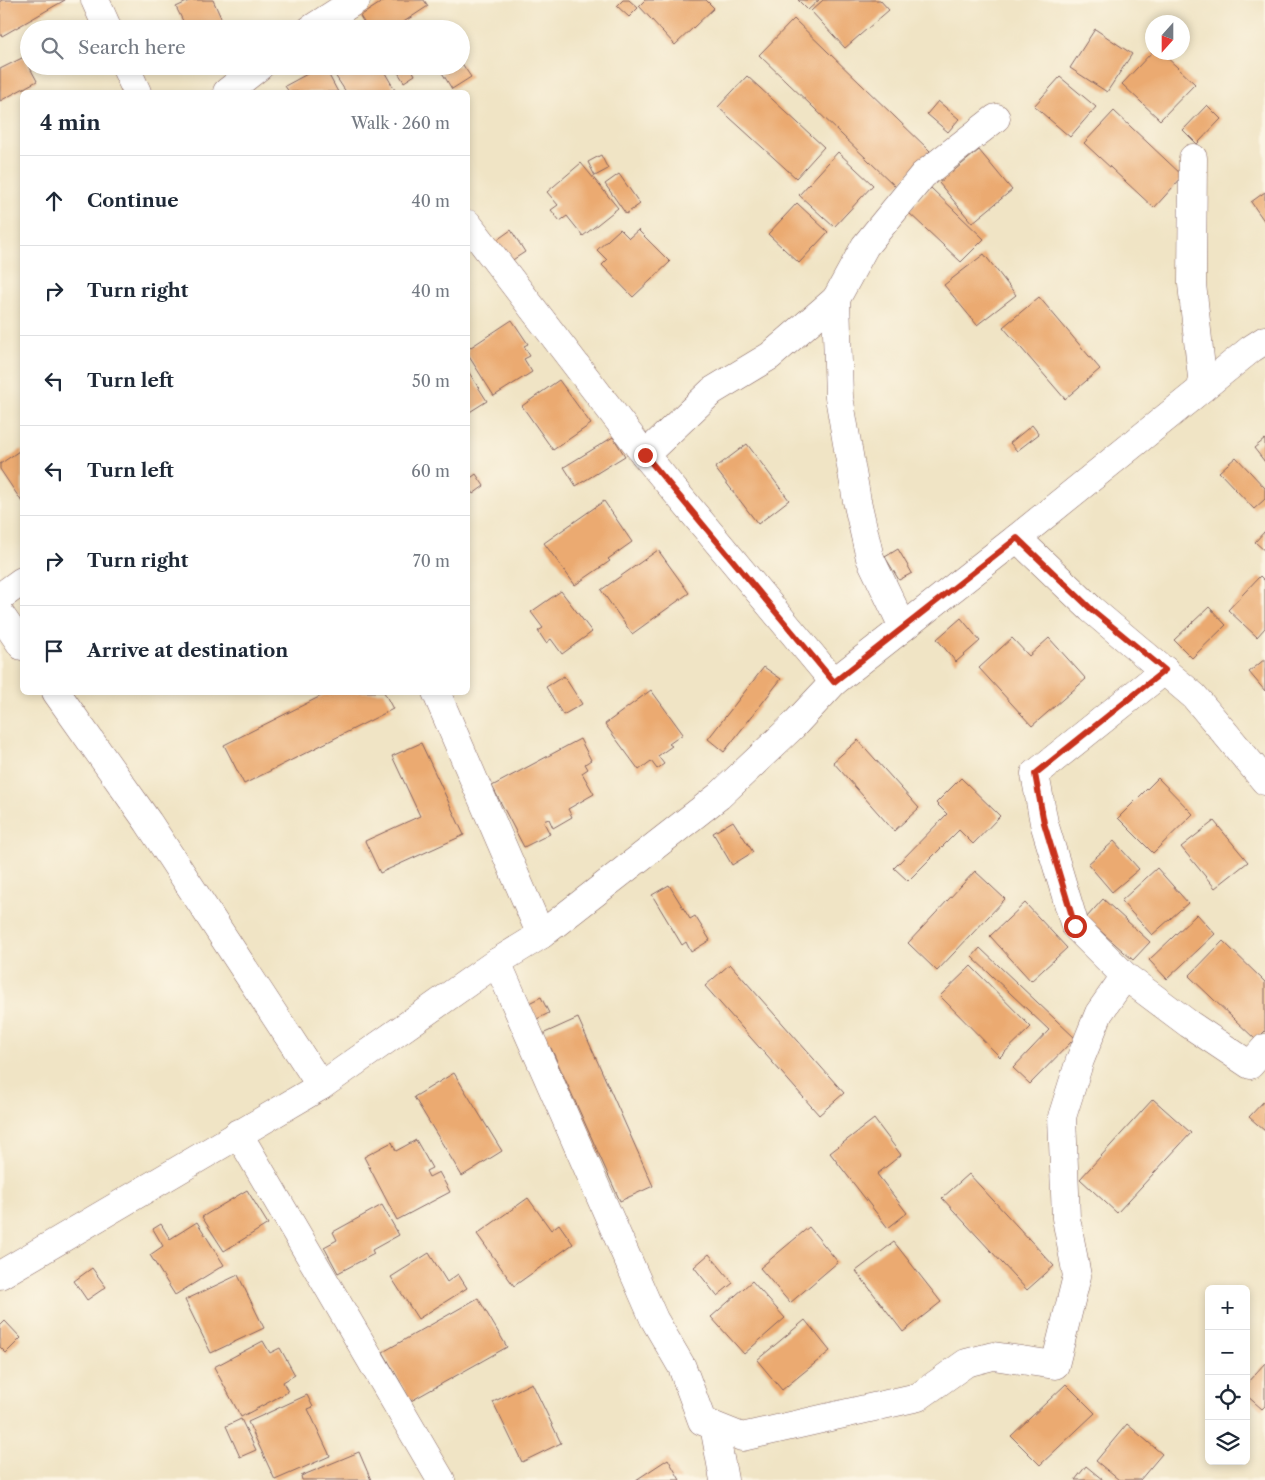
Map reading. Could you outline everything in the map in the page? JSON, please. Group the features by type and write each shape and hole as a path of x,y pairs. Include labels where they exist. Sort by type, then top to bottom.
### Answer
{"street":[{"path":"95,0 104,20"},
{"path":"326,20 356,0"},
{"path":"129,75 136,90"},
{"path":"230,90 249,75"},
{"path":"645,455 712,391 770,356 836,299 865,246 923,175 996,118"},
{"path":"1193,158 1192,284 1203,387"},
{"path":"470,227 645,455 834,682"},
{"path":"836,299 838,397 857,501 870,558 903,628"},
{"path":"0,1275 321,1086 497,962 541,935 719,796 794,726 834,682 1017,538 1203,387 1265,340"},
{"path":"1017,538 1091,609 1194,696 1265,781"},
{"path":"0,597 20,582"},
{"path":"0,614 20,643"},
{"path":"1165,670 1035,774 1044,823 1075,926 1125,976 1189,1024 1250,1065 1265,1048"},
{"path":"58,695 148,822 321,1086"},
{"path":"437,695 541,935"},
{"path":"497,962 654,1319 682,1366 702,1421 742,1437 918,1396 966,1364 993,1356 1055,1365 1077,1276 1066,1218 1062,1117 1080,1060 1099,1013 1125,976"},
{"path":"238,1134 441,1480"},
{"path":"714,1426 724,1480"}],"building":[{"path":"65,0 30,20 20,20 20,26 2,36 0,33 0,1"},
{"path":"191,0 213,0 222,20 182,20 176,7"},
{"path":"385,0 424,0 428,6 407,20 362,20 360,16"},
{"path":"623,0 629,0 638,8 629,17 617,6"},
{"path":"645,0 706,0 714,8 675,45 639,6"},
{"path":"798,0 819,0 808,10"},
{"path":"823,0 880,0 889,10 845,48 811,11"},
{"path":"794,19 930,151 896,187 759,55"},
{"path":"1095,29 1132,54 1107,92 1070,68"},
{"path":"20,59 20,75 34,75 37,81 0,101 0,69"},
{"path":"1145,59 1170,60 1195,84 1160,120 1122,84"},
{"path":"305,75 329,75 337,90 288,90 285,86"},
{"path":"335,75 386,75 395,90 345,90"},
{"path":"400,75 415,75 404,82"},
{"path":"443,75 470,75 471,77 452,89"},
{"path":"747,76 824,147 796,178 718,107"},
{"path":"1060,77 1096,107 1070,137 1034,106"},
{"path":"938,101 959,119 948,132 927,114"},
{"path":"1207,105 1221,119 1197,144 1183,130"},
{"path":"1114,111 1183,176 1154,208 1084,143"},
{"path":"979,150 1012,190 972,223 939,183"},
{"path":"838,152 873,185 834,227 799,195"},
{"path":"601,155 608,169 595,176 588,162"},
{"path":"581,163 618,208 583,236 567,216 560,221 551,210 558,205 547,192"},
{"path":"619,174 640,204 626,214 605,184"},
{"path":"931,188 984,239 961,262 908,212"},
{"path":"1265,192 1265,222 1251,202"},
{"path":"797,203 828,232 799,263 768,234"},
{"path":"620,229 629,238 638,230 670,262 633,297 602,265 607,260 597,250"},
{"path":"511,230 525,252 508,263 494,242"},
{"path":"984,254 1016,295 977,325 944,285"},
{"path":"1039,297 1100,369 1065,399 1003,327"},
{"path":"512,320 528,344 524,346 530,356 524,359 532,372 494,396 470,358 470,348"},
{"path":"470,374 487,401 470,412"},
{"path":"559,380 591,424 553,450 522,406"},
{"path":"1032,425 1039,434 1017,451 1010,443"},
{"path":"613,437 625,456 576,486 564,467"},
{"path":"1265,439 1265,462 1254,448"},
{"path":"747,444 789,500 758,524 715,468"},
{"path":"20,450 20,499 0,469 0,464"},
{"path":"1236,457 1265,488 1265,499 1254,509 1219,472"},
{"path":"476,474 484,486 473,494 470,490 470,478"},
{"path":"604,501 632,542 608,559 610,561 575,585 544,543"},
{"path":"1265,531 1265,551 1255,542"},
{"path":"898,549 912,573 899,580 885,557"},
{"path":"658,550 689,593 632,634 601,590"},
{"path":"1260,576 1265,581 1265,628 1257,637 1228,610"},
{"path":"561,591 592,632 562,654 551,639 546,643 538,631 543,628 531,612"},
{"path":"1209,607 1226,625 1192,658 1174,640"},
{"path":"961,618 980,641 956,662 937,639"},
{"path":"1012,638 1029,656 1049,638 1086,679 1032,726 979,668"},
{"path":"1265,659 1265,691 1249,672"},
{"path":"764,667 781,679 724,752 708,739"},
{"path":"564,676 582,704 563,715 546,687"},
{"path":"651,690 683,734 669,744 672,746 658,756 664,764 657,769 651,761 639,770 605,724"},
{"path":"323,695 386,695 393,709 244,784 224,745"},
{"path":"580,739 591,760 585,764 588,769 582,773 594,794 568,809 572,817 553,828 549,819 543,821 550,834 524,847 492,786"},
{"path":"858,740 919,808 894,831 833,762"},
{"path":"421,743 464,835 380,873 365,841 420,816 392,756"},
{"path":"961,778 1000,816 973,844 959,830 908,881 894,868 947,814 936,803"},
{"path":"1158,778 1193,814 1153,853 1118,818"},
{"path":"733,821 753,852 732,865 713,833"},
{"path":"1214,821 1248,862 1215,888 1181,847"},
{"path":"1114,841 1139,869 1112,892 1088,864"},
{"path":"1157,868 1188,903 1152,935 1121,901"},
{"path":"975,871 1005,899 937,971 908,943"},
{"path":"669,885 690,919 695,916 710,940 691,952 686,942 682,945 652,895"},
{"path":"1103,899 1150,942 1133,960 1086,918"},
{"path":"1025,903 1067,948 1031,981 990,936"},
{"path":"1197,914 1215,934 1167,979 1149,960"},
{"path":"1223,941 1265,982 1265,1031 1256,1040 1189,976"},
{"path":"980,948 1075,1038 1030,1084 1013,1068 1049,1030 972,957"},
{"path":"730,964 844,1093 819,1115 705,986"},
{"path":"971,966 1031,1027 1000,1057 940,996"},
{"path":"541,997 549,1013 537,1019 529,1003"},
{"path":"578,1018 653,1186 620,1201 551,1048 545,1051 538,1036"},
{"path":"454,1073 502,1151 462,1176 414,1097"},
{"path":"1153,1099 1191,1133 1117,1213 1080,1179"},
{"path":"1265,1100 1265,1131 1249,1117"},
{"path":"874,1119 901,1155 877,1174 907,1213 888,1228 830,1153"},
{"path":"416,1140 432,1168 426,1171 429,1177 439,1172 450,1192 397,1220 364,1157 392,1142 396,1151"},
{"path":"969,1174 1054,1266 1027,1290 942,1198"},
{"path":"247,1190 268,1224 224,1251 202,1217"},
{"path":"528,1198 551,1230 559,1224 573,1244 514,1286 477,1234"},
{"path":"382,1205 399,1235 372,1250 374,1254 338,1273 324,1247 337,1240 333,1232"},
{"path":"197,1222 224,1265 175,1295 150,1255 163,1246 153,1229 161,1224 170,1239"},
{"path":"809,1227 838,1262 790,1303 760,1268"},
{"path":"894,1242 941,1302 903,1332 856,1271"},
{"path":"429,1253 447,1282 458,1274 467,1288 418,1319 391,1277"},
{"path":"709,1254 733,1283 717,1296 694,1267"},
{"path":"92,1268 106,1287 87,1300 74,1281"},
{"path":"238,1275 264,1328 211,1353 185,1300"},
{"path":"752,1281 785,1318 744,1354 711,1317"},
{"path":"478,1298 507,1347 411,1401 383,1352"},
{"path":"805,1320 830,1351 782,1390 757,1360"},
{"path":"5,1321 21,1338 6,1353 0,1347 0,1326"},
{"path":"263,1341 270,1353 280,1348 295,1375 283,1382 288,1392 241,1417 214,1367"},
{"path":"1265,1363 1265,1406 1262,1409 1250,1398 1250,1380"},
{"path":"532,1383 561,1443 522,1462 493,1402"},
{"path":"1066,1384 1095,1413 1040,1465 1011,1436"},
{"path":"307,1395 313,1407 308,1409 330,1456 275,1480 248,1422"},
{"path":"241,1419 256,1450 240,1457 226,1426"},
{"path":"1127,1424 1162,1454 1140,1480 1119,1480 1096,1461"},
{"path":"359,1452 371,1480 302,1480 301,1476"},
{"path":"668,1459 680,1480 636,1480"},
{"path":"1086,1466 1103,1480 1075,1480"}],"route":[{"path":"645,455 834,682 1017,538 1091,609 1165,670 1035,774 1044,823 1075,926"}]}
